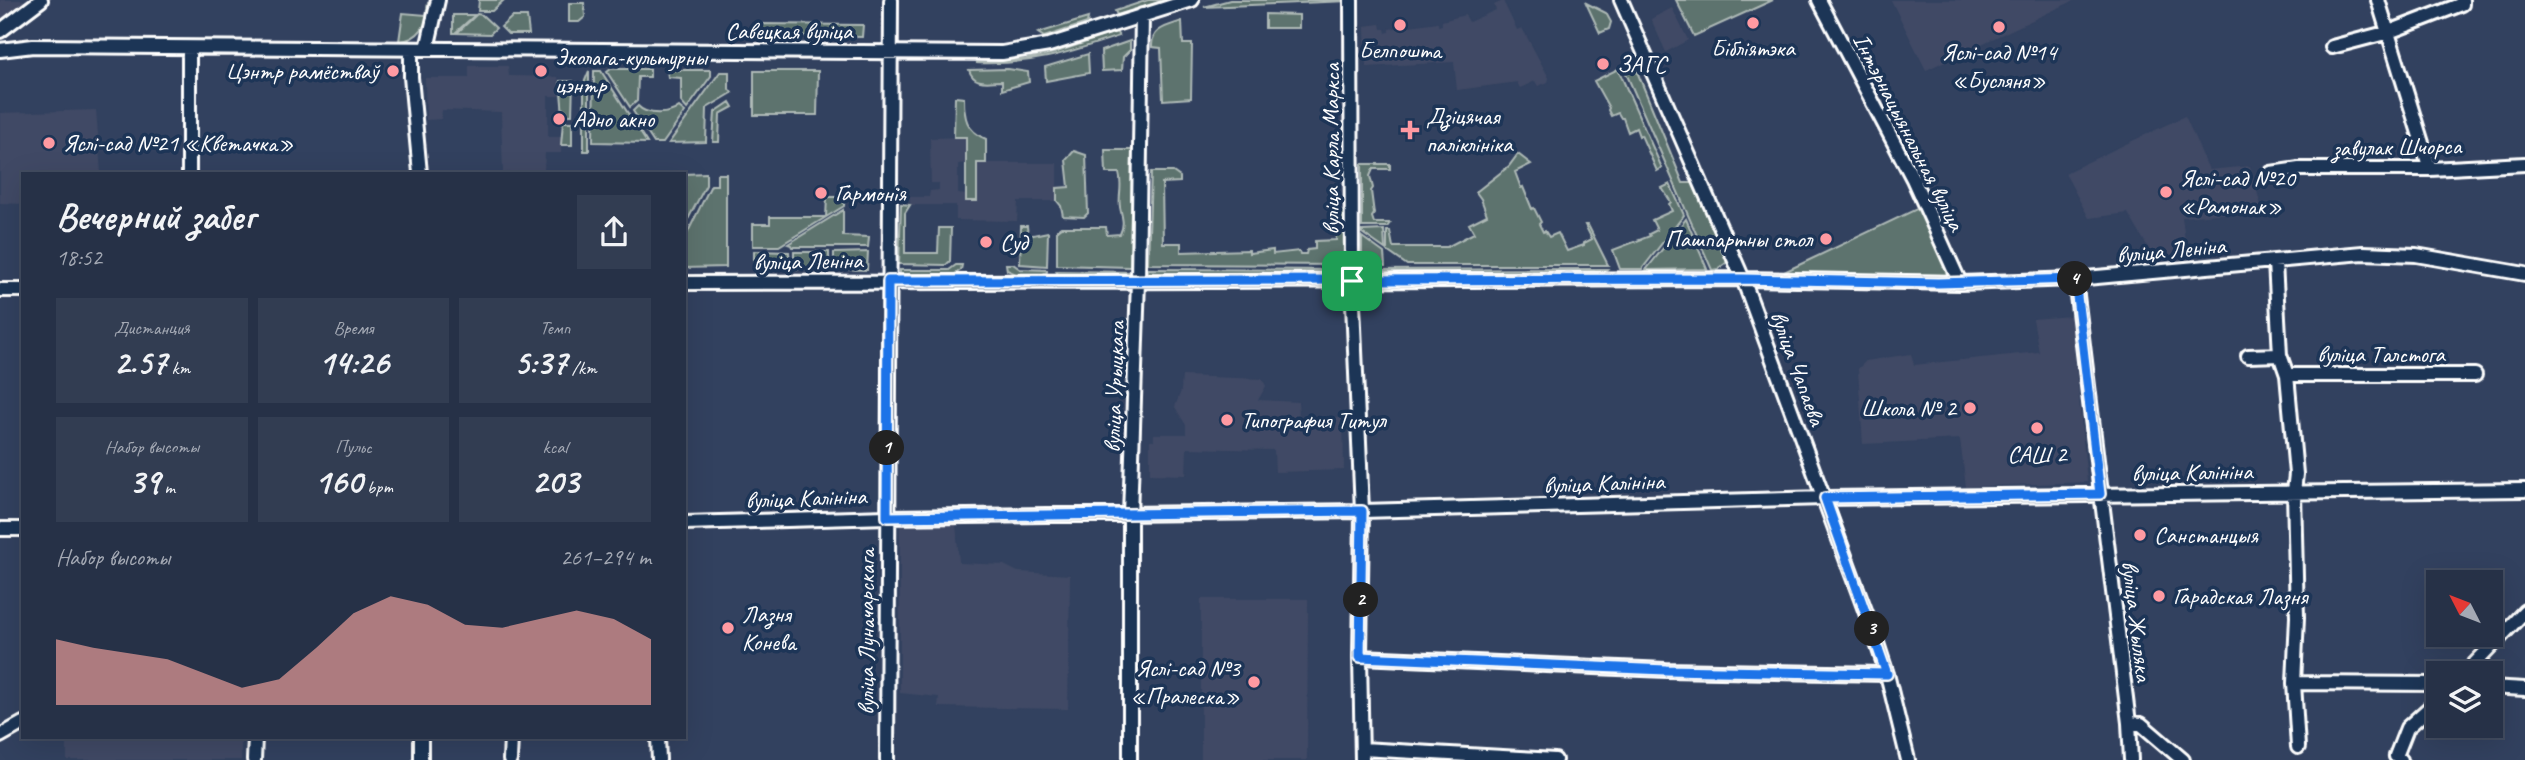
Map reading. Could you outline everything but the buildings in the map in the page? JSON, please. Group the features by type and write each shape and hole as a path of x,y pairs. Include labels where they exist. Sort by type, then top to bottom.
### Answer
{"street":[{"path":"0,31 41,0"},
{"path":"427,49 438,0"},
{"name":"вуліца Луначарскага","path":"887,760 891,0"},
{"name":"Савецкая вуліца","path":"0,50 33,46 1002,53 1049,45 1192,0"},
{"name":"вуліца Карла Маркса","path":"1351,0 1352,281 1362,511 1362,755"},
{"name":"вуліца Чапаева","path":"1621,0 1743,279 1887,674 1908,760"},
{"name":"Інтэрнацыянальная вуліца","path":"1819,0 1913,179 1960,283"},
{"path":"2378,0 2430,169"},
{"path":"2332,47 2389,32 2462,2"},
{"name":"вуліца Урыцкага","path":"1130,760 1130,515 1138,281 1142,15"},
{"path":"189,48 189,172"},
{"path":"411,49 411,77 421,172"},
{"name":"завулак Шчорса","path":"2270,173 2299,169 2430,169 2525,164"},
{"name":"вуліца Леніна","path":"686,283 1743,279 1960,283 2075,279 2363,253 2416,255 2525,274"},
{"path":"2275,262 2280,355 2287,375 2296,474 2294,492 2297,617 2294,683 2298,747"},
{"name":"вуліца Жыляка","path":"2075,279 2129,723 2131,760"},
{"path":"0,290 21,290"},
{"name":"вуліца Талстога","path":"2248,356 2280,355"},
{"name":"вуліца Талстога","path":"2287,375 2475,374"},
{"name":"вуліца Калініна","path":"686,523 887,517 1362,511 1825,498 2525,491"},
{"path":"0,529 21,529"},
{"path":"2477,661 2525,611"},
{"path":"1360,657 1666,670 1887,674"},
{"path":"2294,683 2426,684"},
{"path":"2503,687 2525,688"},
{"path":"2399,758 2407,728 2426,711"},
{"path":"2129,723 2141,724 2183,760"},
{"path":"0,736 21,724"},
{"path":"254,760 255,739"},
{"path":"421,739 421,760"},
{"path":"510,739 510,760"},
{"path":"659,739 659,760"},
{"path":"1362,755 1555,760"}],"shaded area":[{"path":"0,0 23,0 25,3 0,25"},
{"path":"1891,0 2075,0 1926,70"},
{"path":"1503,1 1517,30 1522,28 1549,78 1548,82 1538,86 1535,81 1520,88 1517,82 1457,90 1454,62 1366,67 1365,26 1380,24 1386,33 1389,29 1438,22 1438,26 1442,25 1442,21 1465,15 1469,22 1496,10 1494,5"},
{"path":"1672,8 1688,40 1666,52 1651,19"},
{"path":"469,66 508,66 509,76 558,77 560,96 548,96 548,137 561,137 561,153 545,153 544,170 503,172 501,112 442,110 441,119 426,120 425,78 469,78"},
{"name":"Яслі-сад №21 «Кветачка»","path":"96,110 101,172 21,172 21,204 0,203 0,113"},
{"name":"Яслі-сад №20 «Рамонак»","path":"2185,116 2209,170 2250,166 2262,210 2182,217 2187,256 2150,258 2149,249 2128,213 2089,218 2065,173"},
{"path":"966,137 967,163 958,164 958,194 967,195 967,201 977,201 977,163 1057,163 1057,201 1018,201 1017,221 956,220 956,205 910,205 910,197 929,197 930,191 939,190 939,183 931,183 930,138"},
{"name":"Школа № 2","path":"2071,316 2087,482 1966,487 1960,439 1863,444 1858,369 1866,361 1911,354 1914,365 2039,352 2033,319"},
{"path":"1182,376 1262,379 1266,386 1258,400 1298,402 1299,417 1343,418 1344,470 1275,472 1274,450 1187,448 1186,475 1150,474 1150,440 1154,440 1154,434 1186,434 1186,425 1175,407 1181,391"},
{"path":"900,524 956,524 959,563 1004,565 1018,572 1070,575 1068,709 938,707 939,697 900,693"},
{"name":"Яслі-сад №3 «Пралеска»","path":"1201,599 1308,599 1307,760 1201,760"},
{"path":"67,739 241,739 241,760 67,760"}],"green space":[{"path":"479,0 504,0 492,11 478,11"},
{"path":"1148,0 1165,0 1117,15 1115,11"},
{"path":"1230,0 1346,0 1347,1 1204,7"},
{"path":"1676,0 1773,0 1694,36"},
{"path":"428,3 433,4 422,29 413,37 399,41 403,13 426,15"},
{"path":"569,3 584,3 585,17 579,22 569,22"},
{"path":"1586,3 1606,13 1611,22 1609,29 1600,33"},
{"path":"477,14 482,15 496,28 490,34 457,33"},
{"path":"1265,14 1299,15 1299,28 1265,28"},
{"path":"453,15 475,15 453,33"},
{"path":"512,17 527,17 529,34 508,34 501,27"},
{"path":"1088,18 1087,23 1044,37 1038,33"},
{"path":"1182,21 1183,44 1192,44 1191,98 1163,100 1161,48 1152,47 1152,41 1161,29"},
{"path":"762,24 863,25 862,37 761,35"},
{"path":"1116,32 1119,36 1049,57 1015,62 976,63 1026,59 1054,53"},
{"path":"1130,41 1130,50 1123,57 1122,70 1102,71 1101,51"},
{"path":"1088,54 1089,73 1046,81 1045,67"},
{"path":"611,69 650,69 650,77 638,77 637,101 630,107 607,72"},
{"path":"1008,69 1028,72 1029,82 1002,90 1002,81 978,81 969,70"},
{"path":"1618,69 1662,168 1657,171 1641,135 1639,136 1636,128 1628,132 1618,113 1611,116 1594,81"},
{"path":"1636,69 1683,183 1694,183 1727,260 1718,269 1712,270 1626,73"},
{"path":"667,70 711,70 711,76 687,109 681,102 681,78 668,77"},
{"path":"589,71 589,151 584,151 584,83"},
{"path":"594,71 601,71 647,143 593,142"},
{"path":"754,71 818,71 817,115 754,115"},
{"path":"720,72 729,72 729,89 732,93 707,108 706,142 669,143"},
{"path":"560,81 573,81 572,115 563,115"},
{"path":"955,97 964,98 970,128 986,139 986,163 977,163 977,201 966,201 966,137 954,137"},
{"path":"730,102 733,107 720,114 719,142 713,142 715,112"},
{"path":"638,106 652,113 670,112 679,107 685,112 663,143 654,143 633,111"},
{"path":"563,122 572,122 572,145 561,145"},
{"path":"1105,150 1132,150 1130,267 1057,265 1057,230 1061,227 1106,227 1107,235 1120,234 1122,230 1119,173 1106,173"},
{"path":"1074,151 1086,155 1088,213 1084,217 1063,216 1057,201 1057,188 1069,187 1066,160"},
{"path":"1518,154 1531,164 1515,172 1541,222 1539,224 1543,232 1549,237 1558,233 1567,251 1592,239 1585,225 1588,225 1608,265 1407,265 1387,251 1387,231 1390,231 1393,247 1447,247 1474,233 1469,224 1487,215 1476,192 1509,166"},
{"path":"1362,164 1390,164 1390,169 1373,169 1370,176 1374,223 1390,223 1387,227 1362,227"},
{"path":"1151,172 1173,172 1180,177 1180,182 1162,183 1163,243 1181,243 1181,252 1249,250 1249,253 1273,250 1273,254 1299,251 1300,254 1306,254 1307,250 1315,249 1315,241 1336,240 1335,212 1341,211 1347,214 1348,265 1148,264"},
{"path":"706,173 706,185 686,223 686,174"},
{"path":"717,174 726,174 726,267 686,268 686,236 711,185 717,185"},
{"path":"1670,184 1684,215 1642,269 1620,269 1613,250 1650,236 1649,234 1657,230 1652,220 1672,211 1669,204 1671,202 1662,188"},
{"path":"827,197 844,197 844,206 779,246 753,246 753,224 770,224 770,217 826,217"},
{"path":"901,204 910,205 905,213 905,253 938,253 939,228 951,228 950,261 946,265 899,264"},
{"path":"1925,205 1957,275 1782,273"},
{"path":"843,210 843,236 869,237 868,247 792,247 788,244"},
{"path":"1686,219 1707,269 1646,270"},
{"path":"1021,226 1027,226 1028,236 1048,232 1047,266 1020,264"},
{"path":"1384,230 1385,249 1362,233 1362,231"},
{"path":"1362,237 1384,253 1385,266 1362,265"},
{"path":"754,251 789,252 790,269 754,269"},
{"path":"794,252 829,252 829,269 794,269"},
{"path":"868,252 867,270 834,269 834,253"},
{"path":"1006,264 1013,264 1020,269 1047,272 1016,274 1007,270"},
{"path":"956,265 962,265 961,270 953,275 900,275 900,270 949,270"},
{"path":"1148,269 1340,270 1339,274 1151,274"},
{"path":"1607,269 1601,274 1363,274 1363,270"},
{"path":"1056,271 1133,272 1128,275 1058,274"}],"place":[{"name":"Бібліятэка","path":"1753,23"},
{"name":"Белпошта","path":"1400,25"},
{"name":"Яслі-сад №14 «Бусляня»","path":"1999,27"},
{"name":"ЗАГС","path":"1603,64"},
{"name":"Цэнтр рамёстваў","path":"393,71"},
{"name":"Эколага-культурны цэнтр","path":"541,71"},
{"name":"Адно акно","path":"559,119"},
{"name":"Дзіцячая паліклініка","path":"1410,130"},
{"name":"Яслі-сад №21 «Кветачка»","path":"49,143"},
{"name":"Яслі-сад №20 «Рамонак»","path":"2166,192"},
{"name":"Гармонія","path":"821,193"},
{"name":"Пашпартны стол","path":"1826,239"},
{"name":"Суд","path":"986,242"},
{"name":"Школа № 2","path":"1970,408"},
{"name":"Типография Титул","path":"1227,420"},
{"name":"САШ 2","path":"2037,428"},
{"name":"Санстанцыя","path":"2140,535"},
{"name":"Гарадская Лазня","path":"2159,596"},
{"name":"Лазня Конева","path":"728,628"},
{"name":"Яслі-сад №3 «Пралеска»","path":"1254,682"}],"route":[{"path":"1743,279 1938,283 2075,279 2100,494 1825,498 1887,674 1666,670 1360,657 1362,511 887,517 888,281 1352,281 1743,279"}]}
